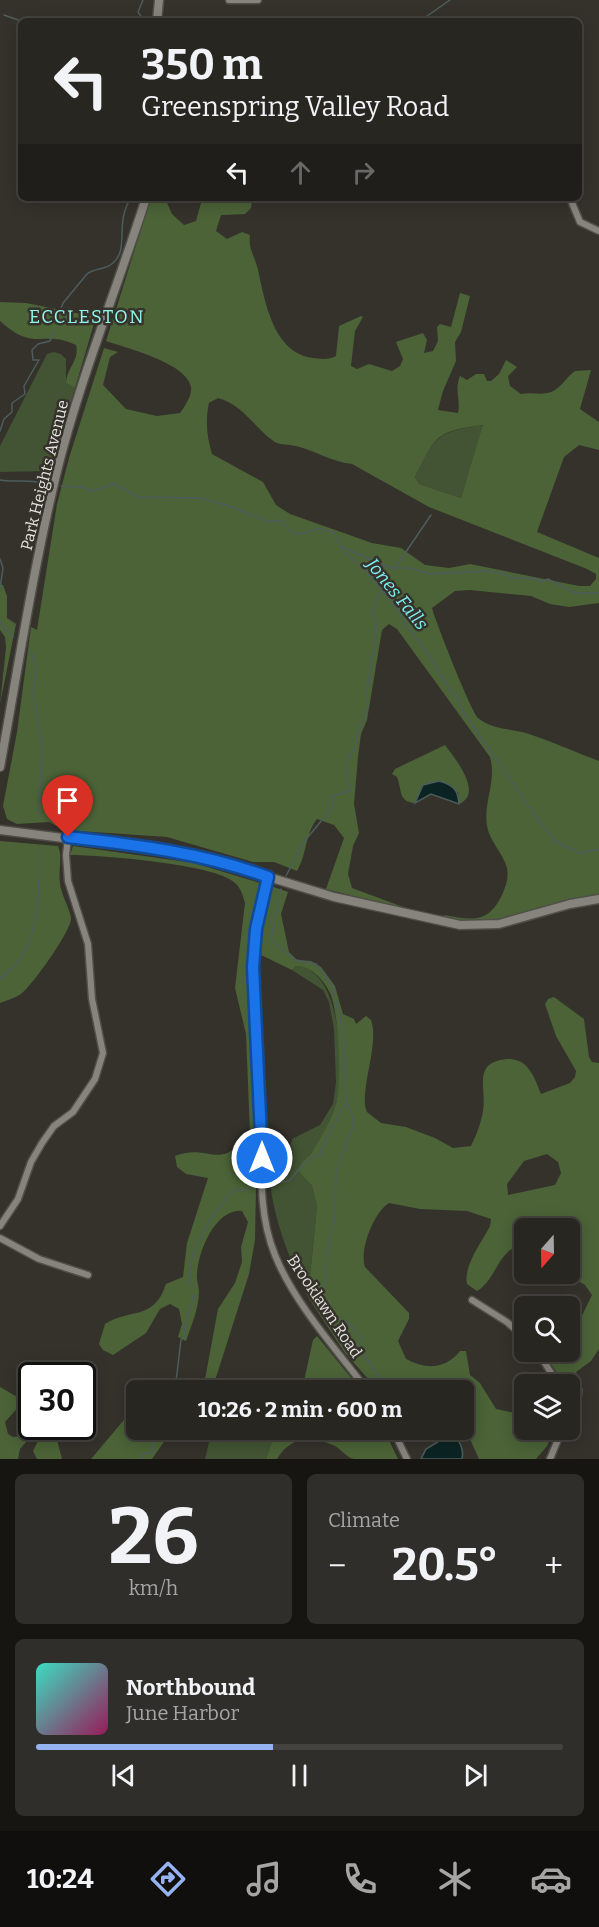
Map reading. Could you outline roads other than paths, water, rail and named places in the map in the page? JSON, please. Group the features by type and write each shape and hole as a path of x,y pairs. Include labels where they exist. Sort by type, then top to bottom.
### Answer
{"main road":[{"path":"157,18 159,0"},
{"name":"Park Heights Avenue","path":"0,767 34,579 57,471 86,372 145,201"},
{"path":"0,830 177,850 364,905 419,918 474,926 499,924 570,904 599,899"}],"street":[{"path":"229,0 258,0"},
{"path":"571,201 573,211 580,222 599,231"},
{"path":"0,1226 18,1199 31,1162 42,1143 54,1126 73,1112 95,1078 103,1053 93,999 88,944 68,881 66,855 68,837"},
{"name":"Brooklawn Road","path":"268,877 256,929 253,967 261,1102 262,1203 265,1224 275,1256 294,1290 360,1380"},
{"path":"0,1238 39,1259 88,1275"},
{"path":"472,1300 514,1328"},
{"path":"397,1440 406,1459"},
{"path":"550,1459 558,1440"}],"water":[{"path":"439,781 454,788 459,804 431,794 415,803 423,785"},
{"path":"441,1440 457,1440 462,1451 462,1459 421,1459 426,1449"}],"waterway":[{"path":"142,18 138,12 143,0"},
{"path":"424,18 450,0"},
{"path":"4,15 18,20"},
{"path":"59,314 63,303 87,274 110,265 118,257 121,250 123,217 129,201"},
{"path":"0,431 4,419 12,412 12,403 25,394 24,386 39,360 33,360 32,350 38,344 50,341 54,331"},
{"name":"Jones Falls","path":"0,480 48,485"},
{"name":"Jones Falls","path":"61,486 81,487 93,491 114,484 138,497 200,498 229,506 269,522 280,520 294,534 316,529 334,533 343,551 366,571 403,616 405,624 425,649 449,689 459,699 463,712 544,828 552,835 554,841 580,853 599,849"},
{"path":"395,568 431,515"},
{"path":"340,546 390,568 410,568 430,574 485,571 503,573 512,578 533,578 541,582 548,579 575,593 599,593"},
{"path":"0,559 3,568 0,588"},
{"path":"286,876 303,843 332,808 333,796 351,790 347,781 348,757 355,749 358,730 368,707 367,691 377,625 371,613 381,591"},
{"path":"0,622 13,637"},
{"path":"31,651 36,668 33,691 42,746 39,818"},
{"path":"0,980 20,959 33,931 38,904 39,848"},
{"path":"281,889 271,940 296,960 316,964 332,985 344,1035 346,1103 350,1107 354,1123 336,1172 335,1212 325,1269 327,1277 316,1300 332,1318 346,1321 361,1337 357,1349 366,1358 380,1380"},
{"path":"267,1184 289,1181 308,1161 322,1154 321,1150 346,1103"},
{"path":"192,1287 191,1263 195,1249 210,1220 236,1189 245,1191 257,1183"},
{"path":"176,1380 181,1340 186,1336 184,1330 194,1295"},
{"path":"139,1459 144,1454 152,1453 153,1443 156,1440"}],"district":[{"name":"ECCLESTON","path":"87,317"}]}
